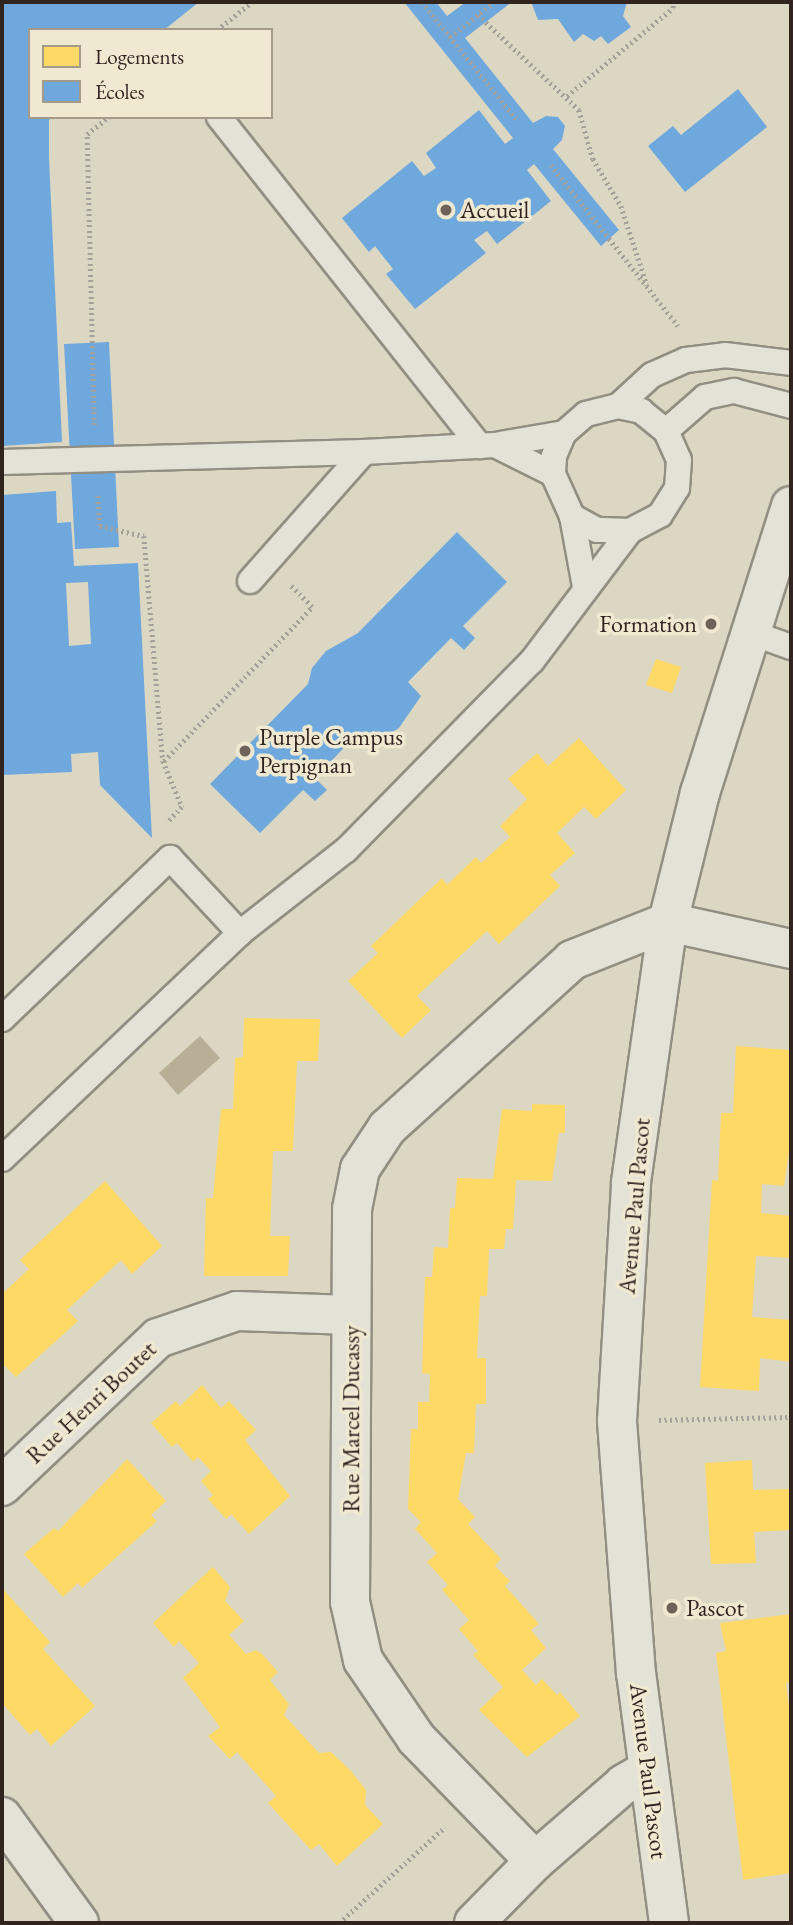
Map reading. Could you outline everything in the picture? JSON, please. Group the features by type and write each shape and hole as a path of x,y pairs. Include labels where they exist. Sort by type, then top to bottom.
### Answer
{"street":[{"name":"Avenue Paul Pascot","path":"669,1923 648,1770 617,1421 631,1182 668,922 700,793 791,506"},
{"path":"668,922 791,948"},
{"name":"Rue Marcel Ducassy","path":"535,1861 416,1738 363,1660 350,1602 352,1209 360,1169 387,1128 572,960 668,922"},
{"name":"Rue Henri Boutet","path":"2,1486 158,1338 237,1311 351,1315"},
{"path":"474,1923 535,1861 624,1784 648,1770"},
{"path":"2,1817 79,1923"}],"lane":[{"path":"221,119 488,446 553,474"},
{"path":"618,406 652,375 703,358 725,355 791,363"},
{"path":"666,431 705,397 734,391 791,407"},
{"path":"2,1157 240,933 346,850 532,661 585,587 630,531 660,515 677,488 678,460 666,431 641,411 618,406 586,414 564,433 554,456 553,474 572,516 585,587"},
{"path":"2,462 364,453 488,446 564,433"},
{"path":"250,581 364,453"},
{"path":"572,516 597,530 630,531"},
{"path":"752,633 791,647"},
{"path":"2,1019 170,858 240,933"}],"path":[{"path":"220,28 252,2"},
{"path":"422,2 516,119"},
{"path":"450,37 494,2"},
{"path":"567,96 673,8 673,2"},
{"path":"478,15 579,110 593,159 621,206 647,285"},
{"path":"551,165 703,358"},
{"path":"163,761 312,607 267,562"},
{"path":"617,1421 791,1417"},
{"path":"340,1923 476,1799"}],"shaded area":[{"path":"200,1036 220,1058 178,1095 159,1073"}],"building: Logements":[{"path":"656,659 681,667 672,693 646,685"},
{"path":"579,738 626,790 596,819 584,807 557,833 575,853 550,875 560,886 499,944 487,931 417,996 431,1010 402,1038 348,981 378,953 371,946 442,878 447,885 476,857 481,863 510,837 500,826 527,799 508,779 537,753 548,766"},
{"path":"244,1018 320,1019 318,1061 297,1061 293,1151 273,1151 270,1236 290,1236 288,1276 204,1276 206,1198 213,1198 221,1109 233,1109 235,1058 243,1057"},
{"path":"736,1046 791,1050 791,1138 784,1186 762,1184 761,1213 791,1216 791,1258 756,1256 752,1317 791,1320 791,1362 760,1358 759,1391 700,1387 712,1180 718,1181 721,1113 733,1113"},
{"path":"532,1104 565,1105 565,1133 559,1133 552,1181 516,1180 513,1229 506,1229 504,1249 489,1249 487,1296 480,1296 477,1358 486,1358 486,1404 476,1404 474,1453 466,1453 458,1499 475,1517 468,1524 501,1559 495,1566 510,1581 505,1586 539,1624 531,1630 546,1648 522,1670 536,1685 542,1679 557,1695 560,1692 580,1716 527,1757 479,1710 503,1687 473,1655 478,1651 459,1629 469,1620 442,1590 448,1585 427,1562 437,1553 415,1529 421,1522 408,1509 411,1429 418,1429 418,1402 429,1402 430,1374 422,1373 425,1277 432,1277 434,1247 448,1248 450,1208 455,1208 457,1178 493,1179 502,1109 532,1111"},
{"path":"105,1181 162,1246 132,1274 121,1260 67,1310 78,1321 16,1377 2,1363 2,1294 29,1269 20,1260"},
{"path":"202,1385 221,1408 229,1401 256,1430 245,1440 290,1496 249,1534 231,1514 226,1519 208,1499 213,1495 201,1481 211,1471 198,1457 193,1462 177,1443 172,1447 151,1423 176,1401 180,1406"},
{"path":"127,1459 166,1501 151,1515 157,1521 82,1588 78,1583 63,1597 24,1554 54,1528 58,1531"},
{"path":"752,1460 753,1490 791,1489 791,1530 754,1532 756,1563 711,1564 705,1463"},
{"path":"213,1567 230,1587 225,1601 244,1621 229,1635 246,1654 256,1650 278,1672 270,1680 289,1704 284,1715 319,1753 331,1752 351,1771 366,1790 365,1805 383,1824 337,1866 319,1844 311,1850 268,1803 276,1796 237,1752 230,1759 208,1736 220,1727 183,1678 199,1663 179,1641 174,1647 153,1623"},
{"path":"2,1588 50,1642 43,1649 95,1706 51,1746 37,1729 30,1735 2,1703"},
{"path":"791,1614 791,1683 786,1683 791,1722 791,1873 743,1880 716,1653 726,1651 720,1623"}],"building: Écoles":[{"path":"6,2 199,2 166,28 28,28 28,119 50,119 49,158 62,442 2,446 2,5"},
{"name":"Accueil","path":"404,2 436,2 447,16 466,2 512,2 465,38 533,123 546,116 558,117 565,126 562,140 553,149 619,230 601,246 534,164 527,170 551,201 497,244 487,231 474,240 486,253 415,309 386,274 393,269 375,246 369,252 342,218 412,161 424,176 436,168 426,153 479,110 505,144 513,138"},
{"path":"531,2 627,2 623,16 631,27 608,44 601,36 594,41 583,34 574,42 558,19 538,20"},
{"path":"738,89 767,127 685,192 648,146 673,126 681,135"},
{"path":"109,342 119,547 75,549 64,344"},
{"path":"56,491 57,523 71,522 74,566 138,563 152,838 100,785 98,752 71,754 72,772 2,775 2,495","holes":["88,582 91,644 69,646 66,583"]},
{"path":"457,532 507,582 463,626 475,638 464,650 451,638 408,682 421,696 399,728 371,746 358,733 315,778 327,790 315,801 303,790 260,833 210,784 308,684 312,668 326,651 358,633"}],"place":[{"name":"Accueil","path":"446,210"},
{"name":"Formation","path":"711,624"},
{"name":"Purple Campus Perpignan","path":"245,751"},
{"name":"Pascot","path":"672,1608"}]}
